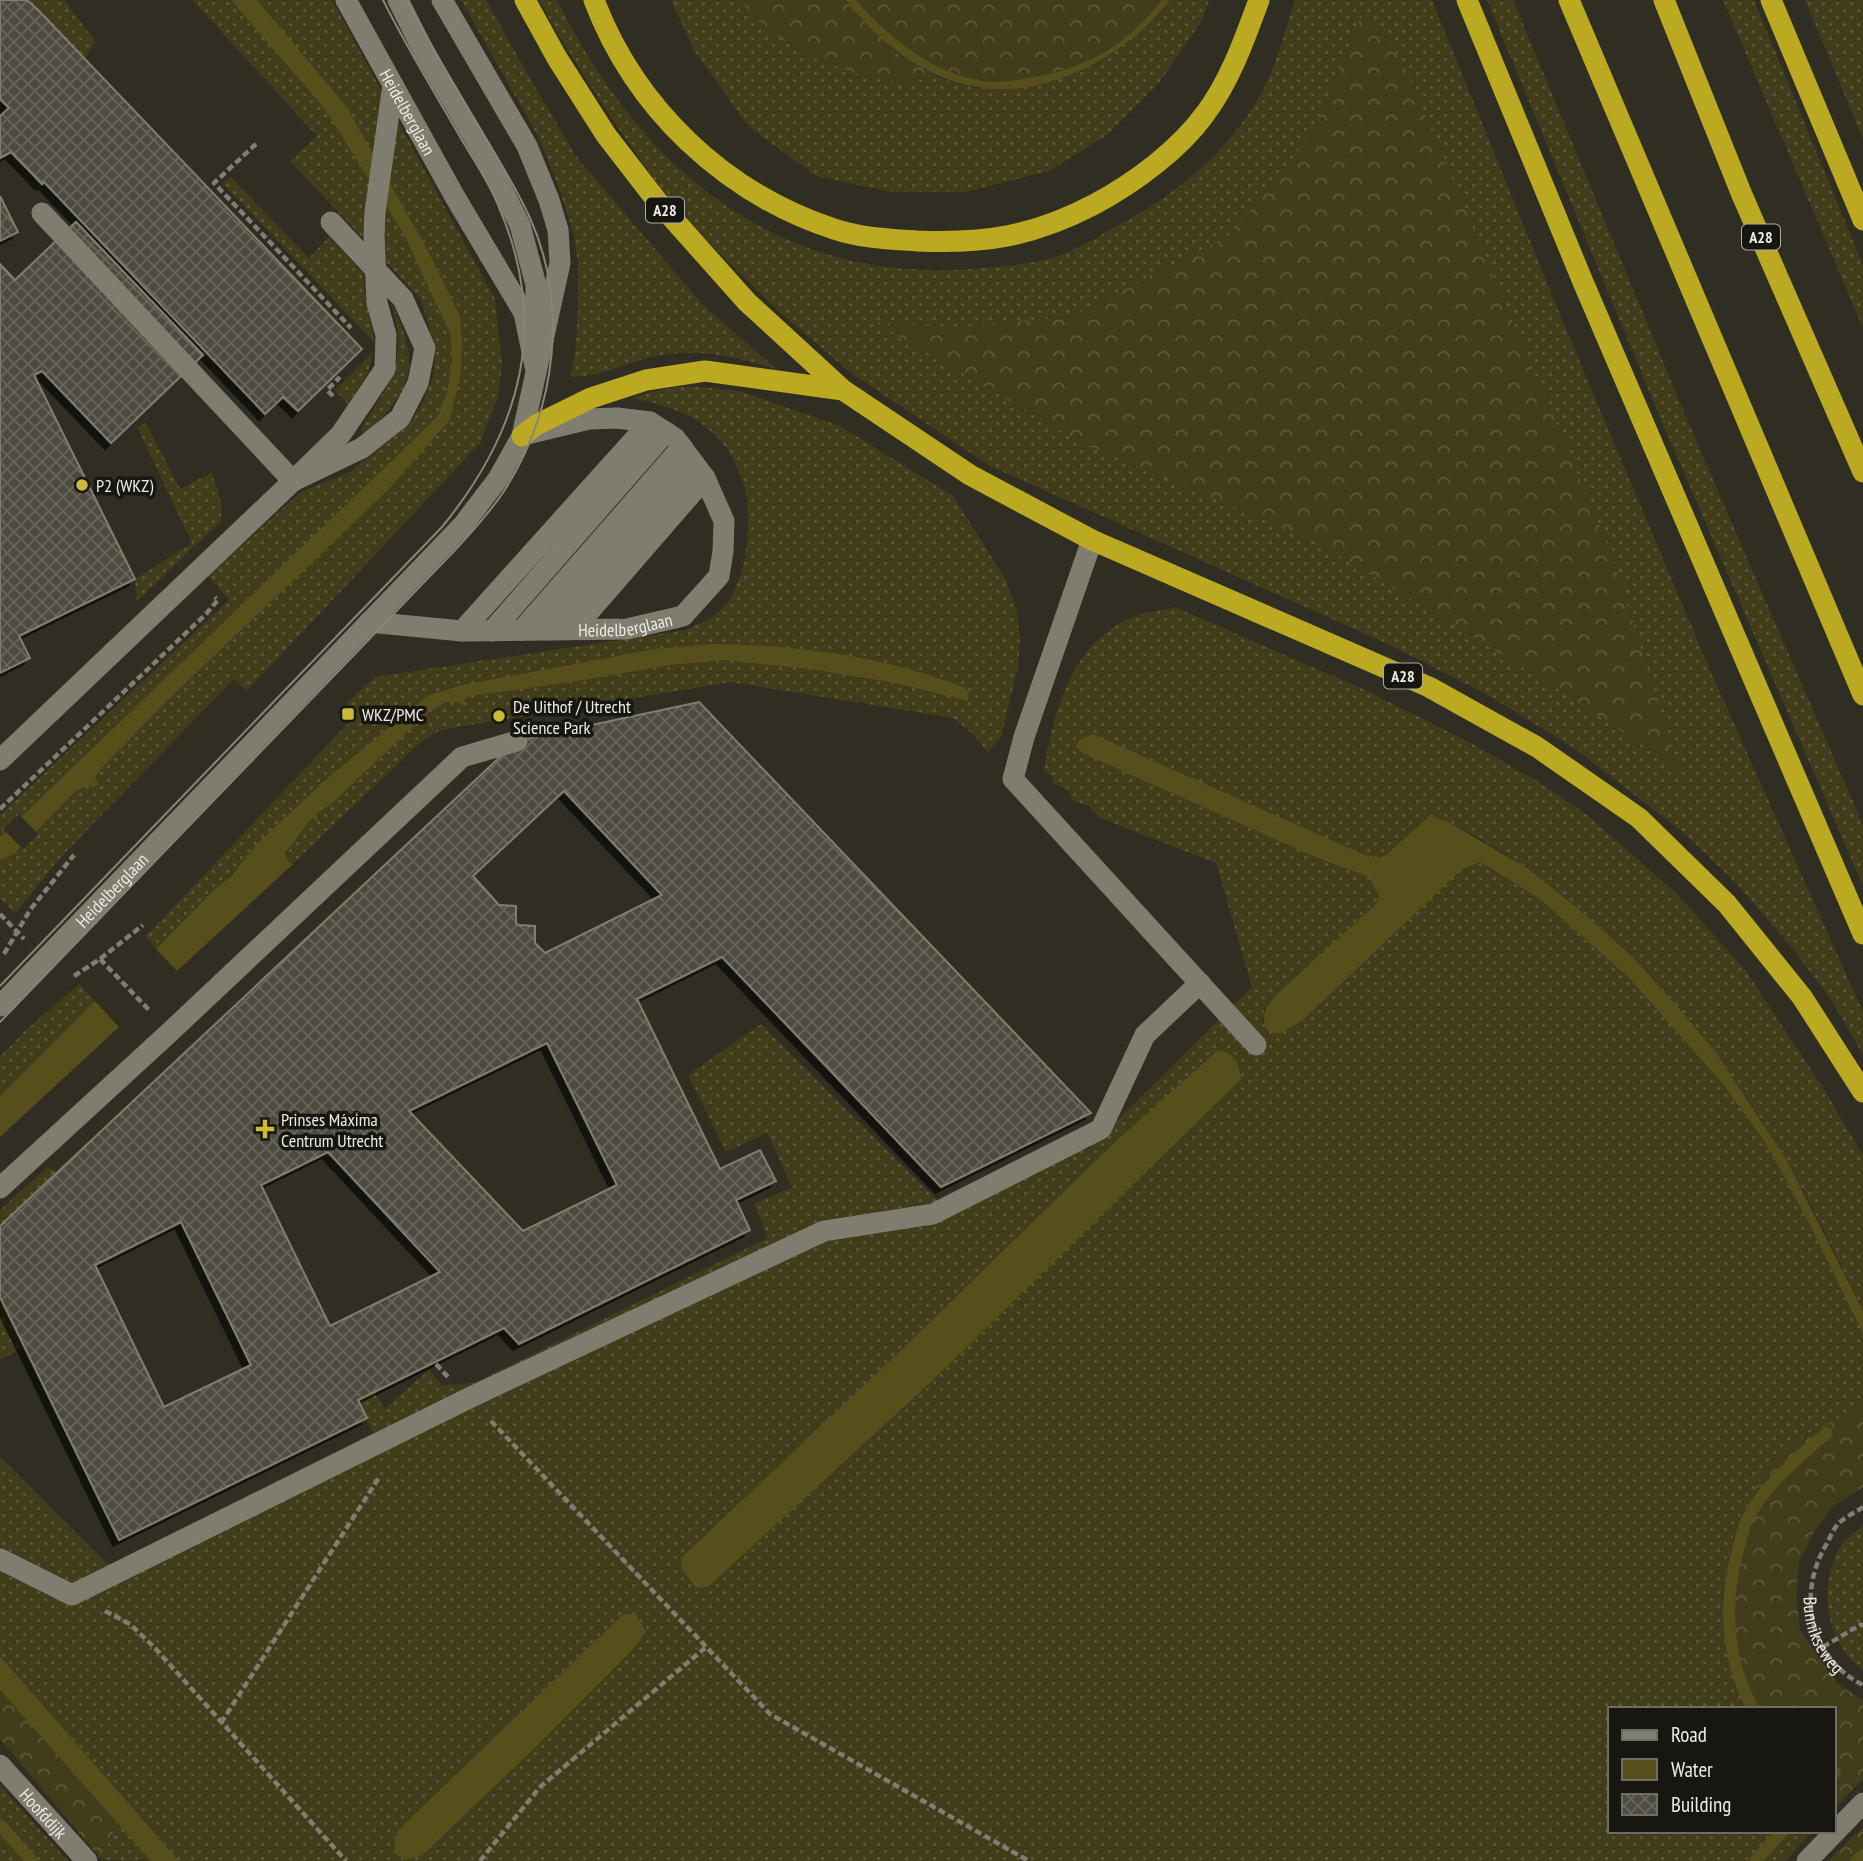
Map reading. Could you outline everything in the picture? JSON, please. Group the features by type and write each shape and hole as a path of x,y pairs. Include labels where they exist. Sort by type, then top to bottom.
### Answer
{"highway":[{"name":"A28","path":"525,0 557,58 606,135 657,201 747,302 843,390 970,475 1092,540 1429,687 1537,747 1639,818 1727,904 1802,997 1863,1092"},
{"path":"594,0 623,62 656,108 693,148 731,178 798,215 836,230 875,238 960,242 1015,236 1074,215 1115,193 1166,156 1205,114 1240,52 1259,0"},
{"path":"1467,0 1611,346 1863,934"},
{"path":"1569,0 1863,695"},
{"name":"A28","path":"1664,0 1742,195 1863,472"},
{"path":"1771,0 1863,220"},
{"path":"522,436 537,425 591,398 646,380 705,371 843,390"}],"street":[{"name":"Heidelberglaan","path":"346,0 468,220 524,313 537,375"},
{"name":"Heidelberglaan","path":"398,0 424,52 489,163 520,225 536,285 537,375"},
{"name":"Heidelberglaan","path":"0,1006 463,525 498,479 522,436 560,263 558,230 527,146 442,0"},
{"path":"0,760 341,434 385,369 386,335 377,303 374,269 375,212 393,85"},
{"path":"42,213 293,481"},
{"path":"293,481 362,448 400,418 418,383 425,348 403,299 331,222"},
{"path":"522,436 589,419 617,418 658,427"},
{"name":"Heidelberglaan","path":"369,622 462,631 627,629 683,616 719,576 724,521 694,462 675,438 658,427"},
{"path":"492,631 658,427"},
{"path":"462,631 658,427"},
{"path":"574,629 694,462"},
{"path":"547,630 694,462"},
{"path":"522,630 694,462"},
{"path":"1092,540 1024,737 1013,779 1256,1045"},
{"path":"0,1188 462,757 517,741"},
{"path":"0,1559 72,1595 469,1398 824,1231 933,1214 1101,1129 1145,1035 1200,983"},
{"name":"Hoofddijk","path":"0,1765 87,1861"},
{"path":"1835,1832 1863,1803"},
{"path":"1807,1861 1834,1833"}],"path":[{"path":"256,144 214,183 360,337"},
{"path":"335,398 327,390 344,373"},
{"path":"0,809 218,600 194,573"},
{"path":"0,961 30,910 74,855"},
{"path":"100,959 170,1032"},
{"path":"436,1364 770,1714 1029,1861"},
{"path":"221,1723 410,1429"},
{"name":"Bunnikseweg","path":"1863,1507 1838,1523 1816,1562 1810,1588 1810,1614 1823,1647 1843,1672 1863,1685"},
{"path":"72,1595 130,1624 155,1648 346,1861"},
{"path":"1823,1647 1863,1625"},
{"path":"480,1861 540,1787 705,1648"}],"green space":[{"path":"25,0 64,0 95,41 85,58 47,19"},
{"path":"192,0 332,0 495,299 502,364 498,396 480,443 247,691 234,679 61,857 15,914 0,898 0,860 14,854 76,791 90,785 101,769 167,701 389,489 448,422 438,416 0,837 0,815 229,600 208,576 301,492 350,472 410,424 422,404 433,376 436,348 420,298 290,161 317,136"},
{"path":"461,0 486,0 576,156 701,303 776,369 726,356 678,353 644,359 608,371 571,377 578,306 578,264 574,235 539,138"},
{"path":"539,0 557,0 593,64 637,124 662,152 718,200 777,235 834,256 892,268 953,270 1018,264 1062,255 1147,209 1184,183 1232,136 1258,99 1275,63 1295,0 1432,0 1563,322 1710,670 1863,1012 1863,1055 1831,999 1738,885 1685,834 1574,748 1486,694 1390,645 990,466 851,373 777,310 674,208 606,110"},
{"path":"671,0 740,0 764,27 806,55 858,74 899,82 940,78 974,88 1037,85 1067,77 1099,62 1157,17 1170,0 1209,0 1203,19 1159,83 1107,135 1049,171 966,192 892,192 816,176 749,127 695,52"},
{"path":"740,0 845,0 897,53 940,78 899,82 858,74 806,55 764,27"},
{"path":"856,0 1162,0 1149,16 1121,41 1089,60 1053,73 997,82 967,78 931,63 882,27"},
{"path":"1487,0 1513,0 1691,429 1863,825 1863,886 1664,427"},
{"path":"1723,0 1754,0 1863,265 1863,328"},
{"path":"1805,0 1863,0 1863,139"},
{"path":"1362,15 1400,56 1610,550 1680,770 1547,682 1318,543 1082,443 876,323 960,327 1072,316 1230,235 1312,134"},
{"path":"231,177 309,258 329,237 363,273 375,343 223,184"},
{"path":"391,303 407,343 408,375 394,404 365,435 361,428 381,398 397,355 398,339"},
{"path":"373,352 368,373 348,404 335,390"},
{"path":"679,387 743,392 840,426 953,496 1006,580 1017,611 1020,642 1018,667 1001,737 988,752 973,734 953,718 731,682 440,730 422,741 291,866 285,855 291,847 254,847 219,887 156,949 146,936 356,715 346,703 375,677 686,630 715,615 725,605 739,578 747,546 747,500 737,467 718,438 699,422 667,407 632,398"},
{"path":"146,423 180,489 211,473 219,496 221,521 137,601 135,579 192,543 137,427"},
{"path":"1175,607 1363,689 1471,743 1537,781 1586,814 1677,894 1746,971 1822,1086 1863,1156 1863,1311 1786,1160 1712,1049 1624,950 1542,881 1480,839 1430,815 1379,859 1365,855 1093,735 1084,754 1315,857 1369,877 1379,896 1377,903 1277,994 1264,1010 1263,1024 1461,870 1479,862 1540,899 1628,977 1722,1083 1765,1142 1810,1225 1863,1334 1863,1406 1807,1434 1736,1526 1722,1596 1727,1640 1741,1683 1755,1707 1608,1707 1608,1833 1811,1833 1785,1861 179,1861 0,1656 0,1457 108,1565 373,1433 358,1400 375,1392 384,1409 429,1370 442,1385 474,1383 768,1238 754,1204 792,1187 767,1133 726,1152 688,1075 761,1024 938,1201 1089,1148 1252,987 1216,863 1100,818 1089,806 1072,800 1070,792 1053,783 1053,777 1044,771 1059,705 1078,664 1108,631 1145,613","holes":["1218,1050 1019,1297 708,1587 696,1588 682,1558 1117,1140","635,1613 646,1631 637,1645 542,1741 423,1855 406,1860 397,1854 394,1843 398,1830 622,1615"]},
{"path":"79,984 95,1001 0,1096 0,1057"},
{"path":"48,1167 57,1172 0,1226 0,1210"},
{"path":"0,1297 24,1347 0,1360"},
{"path":"1863,1406 1863,1487 1832,1507 1814,1532 1799,1562 1796,1596 1800,1630 1836,1682 1863,1701 1863,1779 1835,1808 1835,1707 1755,1707 1729,1649 1724,1617 1726,1568 1738,1521 1762,1478 1777,1460 1817,1429"},
{"path":"1863,1525 1863,1670 1840,1644 1833,1628 1827,1593 1829,1576 1843,1543"},
{"path":"0,1690 117,1821 102,1860 0,1739"},
{"path":"0,1785 68,1861 0,1861"},
{"path":"117,1821 151,1861 102,1860"},
{"path":"1863,1827 1863,1861 1828,1861"}],"water":[{"path":"231,0 257,0 346,106 426,247 460,316 460,378 449,421 389,489 167,701 101,769 95,777 98,784 93,788 90,785 76,791 14,854 0,860 0,837 438,416 447,392 452,363 451,336 404,234 324,108"},
{"path":"846,0 856,0 882,27 931,63 967,78 997,82 1053,73 1089,60 1121,41 1149,16 1162,0 1170,0 1142,31 1097,62 1049,82 1015,89 983,88 952,81 923,68 896,50 870,27"},
{"path":"713,644 808,650 871,660 933,676 963,687 968,691 968,701 891,682 810,669 723,660 670,665 472,696 464,699 466,703 462,705 458,702 446,702 430,711 330,805 316,814 316,821 313,818 310,820 285,854 291,866 177,971 156,949 231,876 254,847 323,782 427,696 462,685 655,649"},
{"path":"1093,734 1365,855 1378,858 1386,855 1430,815 1448,822 1527,868 1632,956 1715,1051 1786,1159 1863,1311 1863,1334 1810,1225 1765,1142 1722,1083 1628,977 1540,899 1480,862 1461,870 1303,1020 1279,1034 1269,1032 1264,1016 1277,994 1377,903 1379,896 1369,877 1315,857 1084,754 1076,746 1079,740"},
{"path":"95,1001 119,1027 0,1137 0,1096"},
{"path":"1218,1050 1235,1060 1241,1079 931,1382 708,1587 696,1588 682,1569 681,1558 900,1351 1117,1140"},
{"path":"635,1613 646,1631 637,1645 423,1855 406,1860 397,1855 394,1843 398,1830 622,1615"},
{"path":"0,1656 179,1861 151,1861 0,1690"}],"pier":[{"path":"19,814 38,834 23,849 3,829"}],"building":[{"path":"0,0 27,0 39,11 362,349 298,411 283,397 265,414 44,182 42,184 11,152 0,158 0,116 9,108 0,99"},
{"path":"0,196 18,232 0,241"},
{"name":"P2 (WKZ)","path":"76,222 203,355 111,443 42,371 34,375 135,579 19,636 30,658 0,673 0,264 15,280"},
{"name":"Prinses Máxima Centrum Utrecht","path":"699,702 1091,1113 941,1187 722,957 637,999 720,1169 760,1150 776,1181 736,1200 750,1230 519,1344 504,1328 358,1400 367,1418 119,1540 0,1297 0,1226 517,741","holes":["564,791 662,895 545,953 535,943 535,926 516,923 516,906 499,905 473,876","547,1043 617,1185 523,1231 409,1111","328,1152 440,1272 330,1326 261,1185","181,1222 251,1365 164,1407 95,1265"]}],"waterway":[{"path":"1752,1707 1732,1649 1729,1608 1730,1588 1744,1526 1754,1507 1782,1473 1827,1433"},
{"path":"0,1825 32,1861"},
{"path":"1755,1861 1781,1833"},
{"path":"1856,1861 1863,1855"}],"tram line":[{"path":"0,986 442,527 470,490 492,452 509,413 520,374 524,333 522,292 514,249 490,187 383,0"},
{"path":"0,1022 459,546 490,511 523,457 546,390 551,356 553,321 550,286 542,251 519,195 407,0"}],"place":[{"name":"P2 (WKZ)","path":"82,485"},
{"name":"WKZ/PMC","path":"348,714"},
{"name":"De Uithof / Utrecht Science Park","path":"499,716"},
{"name":"Prinses Máxima Centrum Utrecht","path":"265,1129"}]}
